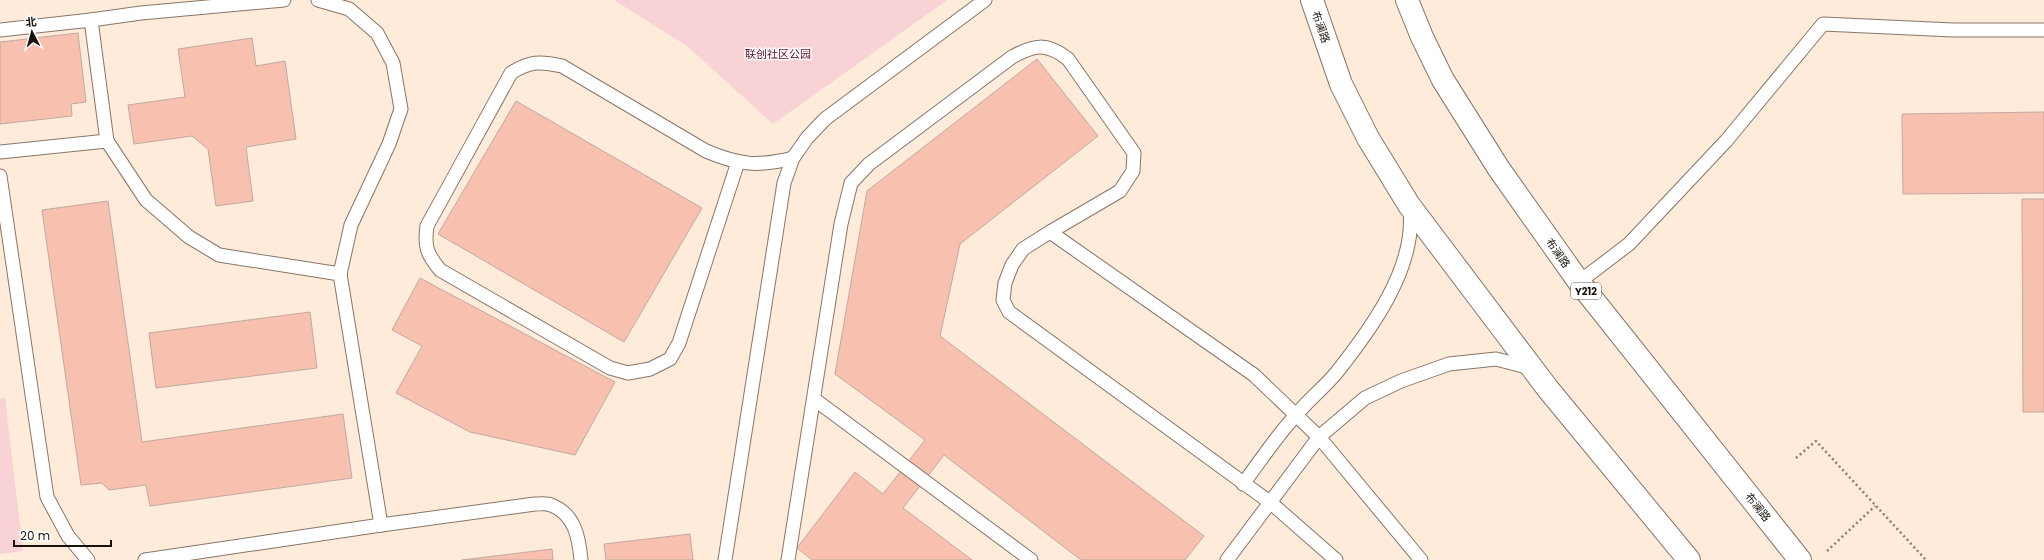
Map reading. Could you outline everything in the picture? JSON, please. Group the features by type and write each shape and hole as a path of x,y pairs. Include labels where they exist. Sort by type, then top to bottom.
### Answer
{"main road":[{"name":"布澜路","path":"1312,0 1341,84 1368,138 1409,205 1532,368 1689,560"},
{"name":"布澜路","path":"1407,0 1422,37 1443,80 1500,169 1579,282 1800,560"}],"lane":[{"path":"0,30 141,13 284,0"},
{"path":"318,0 349,9 377,33 393,63 401,109 389,144 351,225 340,274 381,524"},
{"path":"726,560 784,183 793,158 807,138 825,119 985,0"},
{"path":"92,20 107,141 146,200 189,237 219,255 340,274"},
{"path":"1579,282 1629,244 1726,141 1823,24 1953,30 2044,30"},
{"path":"788,560 841,224 851,183 869,164 993,71 1028,48 1039,46 1056,50 1068,59 1134,153 1133,171 1120,191 1022,249 1012,265 1004,289 1003,300 1008,312 1271,503 1336,560"},
{"path":"738,162 680,344 670,359 650,369 628,373 610,368 440,270 428,254 425,238 427,226 511,73 525,64 545,62 562,66 706,151 728,161 738,162 747,164 793,158"},
{"path":"0,152 107,141"},
{"path":"0,176 47,497 68,536 88,560"},
{"path":"1243,484 1296,414 1336,373 1373,322 1392,290 1409,248 1412,226 1409,205"},
{"path":"1050,232 1254,375 1320,437 1421,560"},
{"path":"1228,560 1320,437 1365,398 1401,381 1449,364 1496,359 1532,368"},
{"path":"814,399 1032,560"},
{"path":"145,560 381,524 536,504 550,504 562,512 573,523 579,541 581,560"}],"path":[{"path":"1796,458 1816,441 1926,560"},
{"path":"1823,555 1875,506"}],"green space":[{"name":"联创社区公园","path":"614,0 947,0 773,124 687,46"},
{"path":"5,398 23,551 0,554 0,399"}],"building":[{"path":"78,33 86,102 71,104 72,116 0,124 0,42"},
{"path":"252,38 256,66 285,61 296,139 246,147 253,201 216,206 208,149 192,136 134,144 128,105 185,97 178,49"},
{"path":"1037,59 1098,136 960,244 940,336 1204,536 1185,560 1081,560 944,455 903,508 972,560 812,560 797,548 855,472 883,494 925,440 835,374 867,191"},
{"path":"516,101 702,208 624,342 438,234"},
{"path":"2044,112 2044,193 1903,194 1902,114"},
{"path":"2022,199 2044,199 2044,412 2023,412"},
{"path":"108,201 142,442 343,414 352,478 150,506 146,485 109,490 102,483 81,485 42,210"},
{"path":"420,278 615,382 575,455 470,432 396,393 422,346 392,330"},
{"path":"310,312 317,368 156,388 149,333"},
{"path":"690,534 693,560 606,560 604,544"},
{"path":"552,549 553,560 462,560"}]}
